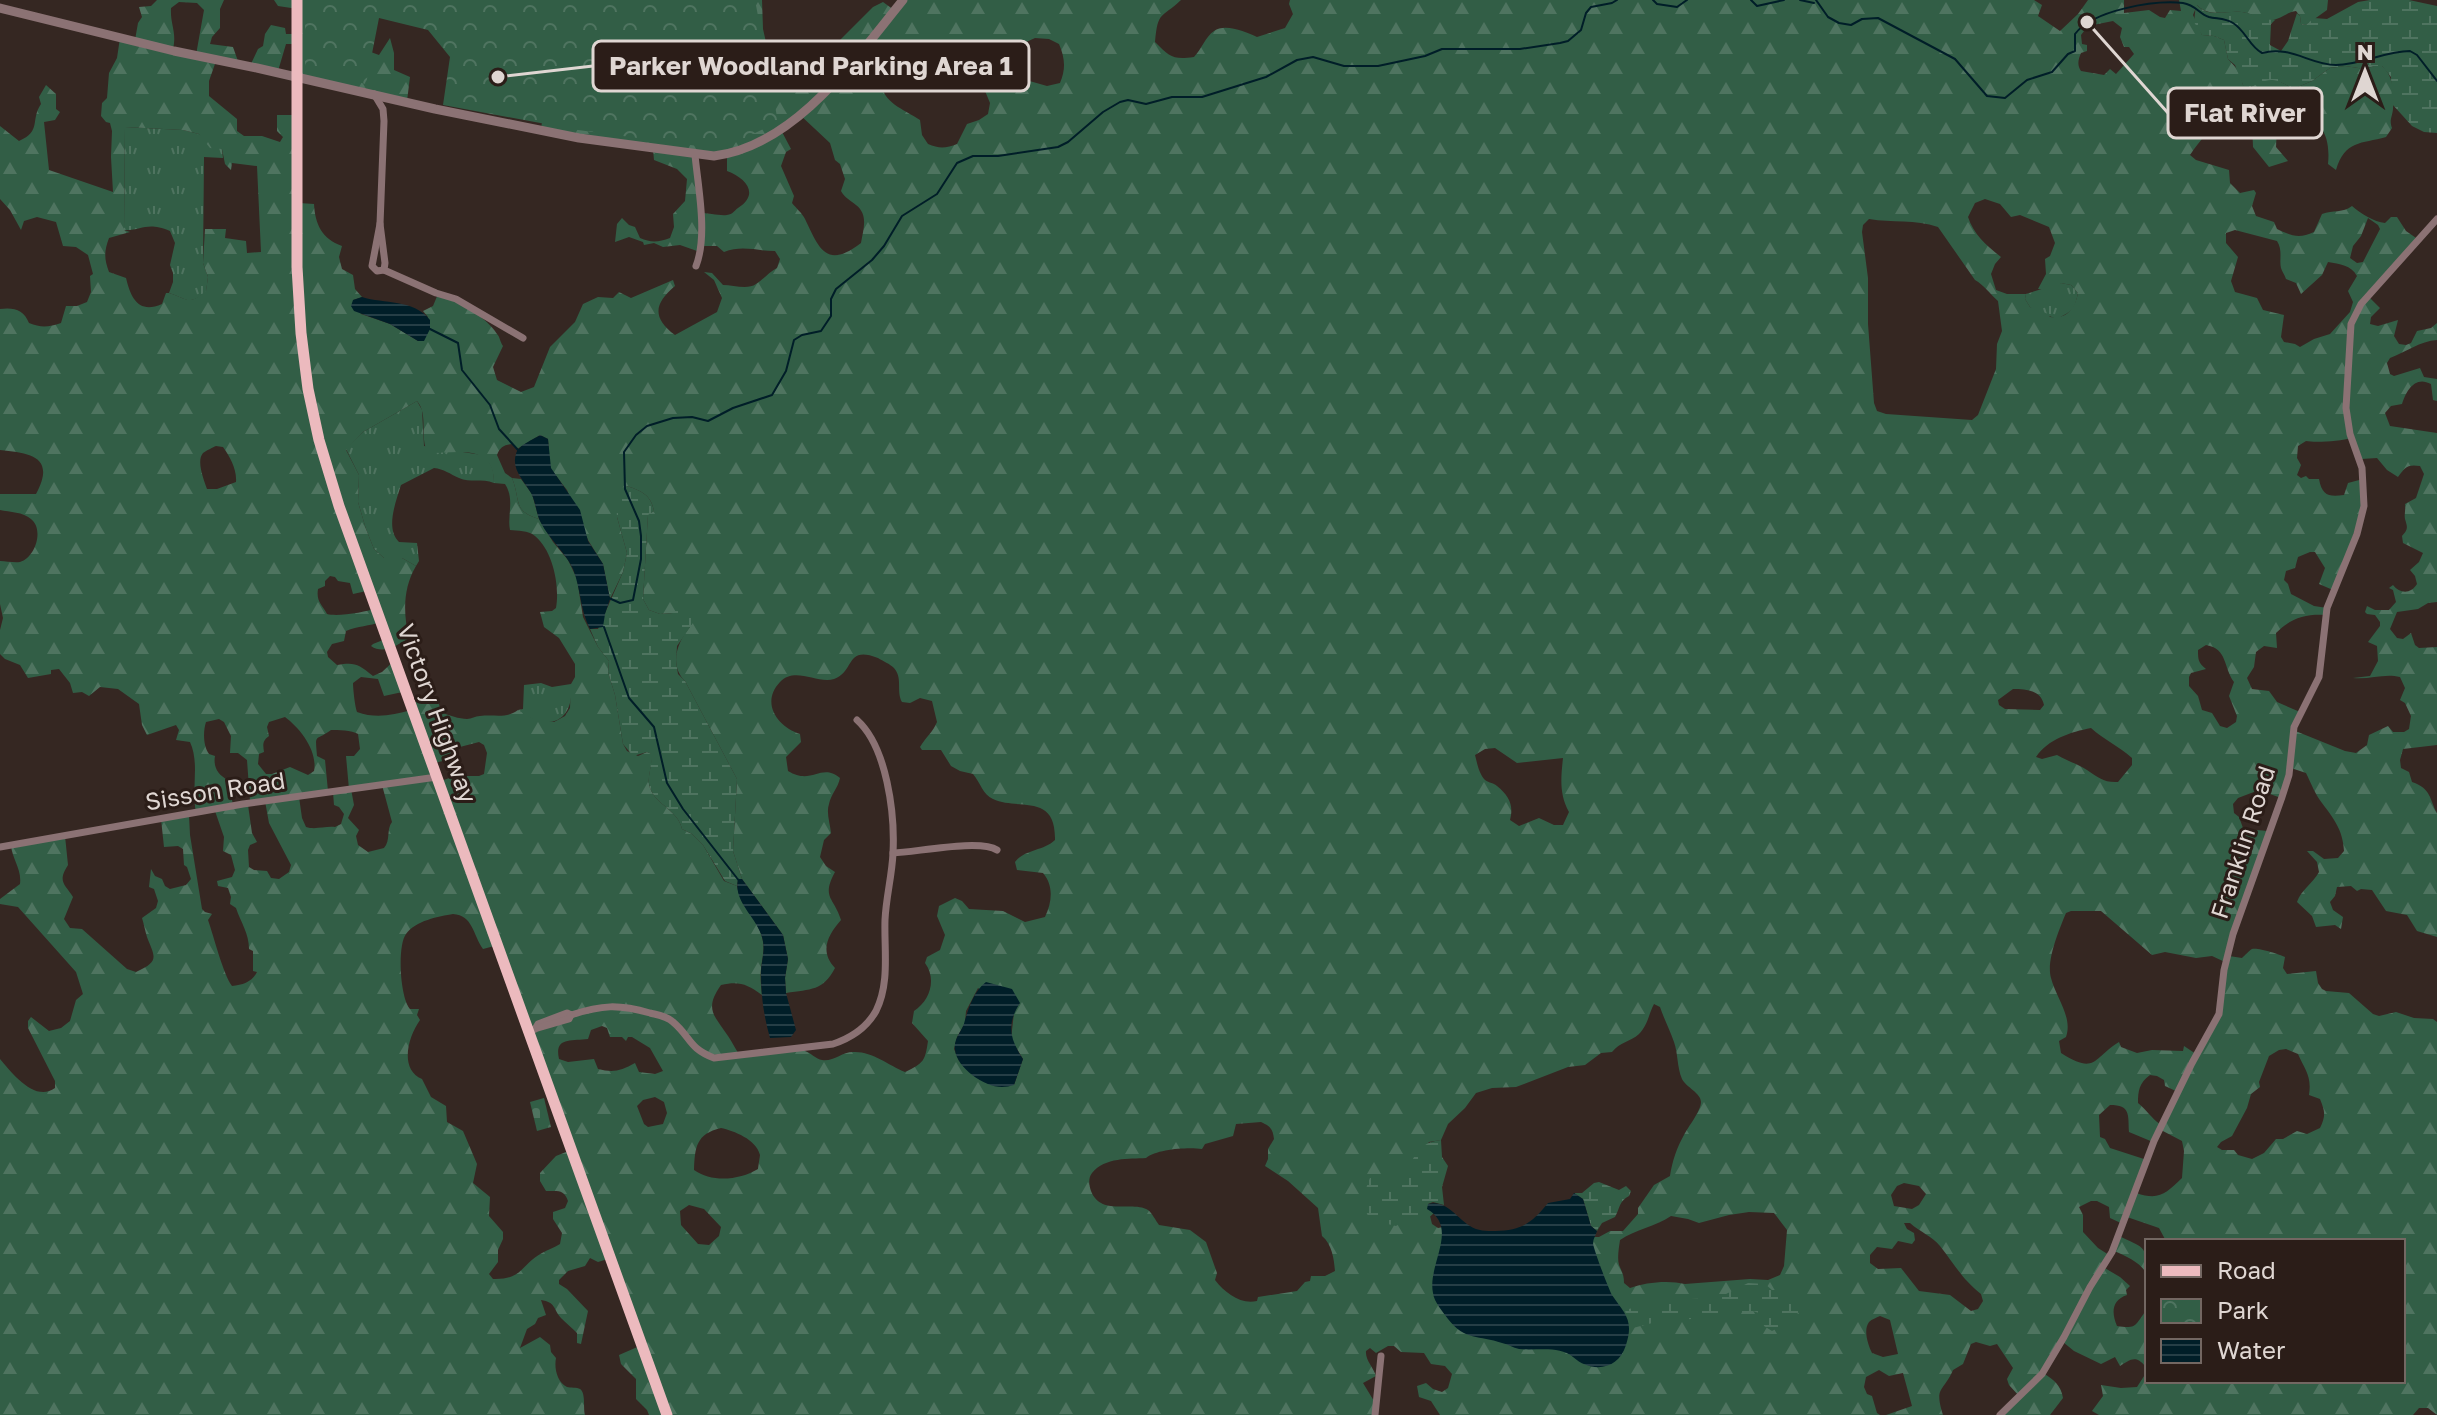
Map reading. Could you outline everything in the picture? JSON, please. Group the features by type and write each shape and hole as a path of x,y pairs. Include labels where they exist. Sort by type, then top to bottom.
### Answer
{"main road":[{"name":"Victory Highway","path":"297,0 297,267 301,333 319,440 339,506 532,1030 667,1415"}],"street":[{"path":"0,8 174,51 579,138 714,156 736,152 766,140 780,130 834,82 903,0"},
{"path":"374,94 384,116 380,224 372,266 377,271 384,270 456,299 523,338"},
{"path":"384,116 398,100"},
{"path":"695,155 701,223 700,254 696,266"},
{"name":"Franklin Road","path":"2000,1415 2042,1374 2112,1252 2154,1141 2219,1014 2224,970 2233,934 2289,775 2294,727 2319,677 2327,608 2362,517 2362,468 2350,434 2346,408 2351,324 2361,304 2437,219"},
{"path":"380,224 384,270"},
{"path":"532,1030 569,1019 571,1015 597,1006 628,1007 673,1021 691,1045 700,1053 714,1058 844,1040 866,1024 882,996 886,903 893,853 886,780 871,739 857,720"},
{"name":"Sisson Road","path":"0,847 243,804 437,777"},
{"path":"893,853 990,845 997,850"},
{"path":"1375,1415 1381,1356"}],"green space":[{"path":"157,0 224,0 220,9 220,28 210,44 233,47 239,64 216,61 209,81 209,96 237,119 237,131 244,136 262,136 280,142 283,137 277,131 277,115 298,115 299,203 314,204 321,230 342,246 339,257 342,269 353,275 355,289 362,297 353,300 361,314 390,324 418,341 428,317 423,311 433,306 438,294 454,299 493,328 503,346 493,367 497,380 521,392 534,387 550,347 575,322 583,304 598,297 613,298 619,292 631,298 673,280 675,286 663,298 658,310 662,322 675,335 717,312 722,298 714,280 704,272 712,273 723,285 749,287 777,268 780,259 775,251 743,249 724,252 717,246 701,246 700,252 680,245 644,245 629,237 615,242 617,224 622,218 635,227 640,238 655,241 670,238 674,227 673,214 685,201 687,179 677,169 654,160 653,149 541,129 543,116 521,0 762,0 763,29 774,78 786,89 792,89 831,55 838,42 873,7 883,2 894,10 904,0 1181,0 1159,20 1155,42 1168,54 1181,58 1194,57 1208,36 1219,29 1236,29 1257,37 1285,28 1293,14 1290,0 2034,0 2042,5 2038,16 2060,31 2088,0 2124,0 2124,13 2149,10 2165,18 2170,10 2181,11 2179,0 2328,0 2327,10 2306,25 2301,24 2296,11 2268,20 2240,12 2209,12 2197,5 2193,15 2202,35 2224,40 2228,59 2239,71 2243,85 2250,88 2271,79 2293,89 2312,81 2330,68 2382,66 2389,75 2393,91 2392,128 2386,137 2349,148 2336,170 2328,164 2327,143 2321,128 2307,118 2286,117 2277,128 2276,147 2288,161 2269,167 2253,147 2252,122 2249,118 2227,114 2209,130 2190,155 2196,160 2229,170 2230,183 2240,193 2254,190 2252,206 2256,216 2274,222 2277,229 2287,233 2300,236 2314,232 2322,214 2352,206 2367,217 2385,223 2391,217 2397,217 2406,231 2419,240 2369,297 2380,308 2371,317 2370,324 2378,326 2398,320 2394,336 2399,344 2411,343 2417,331 2431,328 2437,323 2437,340 2413,347 2390,358 2387,363 2390,374 2394,376 2420,368 2424,377 2437,379 2437,401 2433,400 2431,384 2420,382 2409,390 2402,404 2391,406 2385,413 2390,426 2437,433 2437,602 2397,612 2390,629 2397,638 2403,639 2411,633 2419,648 2437,647 2437,745 2403,749 2400,760 2401,768 2409,772 2412,782 2427,791 2437,813 2437,937 2417,931 2407,915 2386,911 2372,890 2357,891 2351,886 2337,887 2330,902 2333,910 2343,917 2341,929 2335,925 2316,927 2312,916 2297,902 2319,872 2317,862 2307,851 2313,851 2324,859 2338,858 2344,851 2342,837 2306,773 2291,768 2281,798 2259,790 2238,798 2233,804 2234,813 2243,828 2270,832 2229,956 2242,958 2255,949 2273,953 2285,957 2283,968 2287,974 2316,971 2322,989 2349,993 2373,1014 2379,1016 2396,1012 2437,1022 2437,1415 2428,1408 2419,1408 2413,1415 2099,1415 2092,1411 2103,1396 2101,1385 2137,1387 2145,1375 2145,1383 2405,1383 2405,1239 2165,1239 2159,1228 2127,1217 2123,1224 2110,1218 2109,1207 2091,1201 2079,1207 2083,1215 2083,1232 2109,1255 2103,1267 2130,1286 2126,1290 2127,1295 2118,1300 2114,1307 2117,1326 2133,1326 2145,1313 2145,1366 2135,1359 2120,1366 2115,1357 2101,1364 2063,1342 2043,1373 2056,1383 2063,1398 2050,1415 1999,1415 2020,1397 2007,1379 2013,1368 1997,1344 1990,1346 1976,1342 1971,1344 1963,1364 1953,1370 1941,1390 1939,1399 1943,1415 1886,1415 1912,1406 1903,1373 1889,1376 1879,1370 1866,1377 1864,1387 1867,1394 1872,1396 1880,1415 1440,1415 1431,1401 1419,1397 1417,1386 1426,1383 1442,1392 1448,1388 1452,1374 1445,1366 1431,1364 1424,1353 1401,1352 1394,1346 1388,1346 1376,1353 1370,1348 1366,1351 1376,1376 1363,1383 1377,1406 1376,1415 649,1415 636,1399 636,1379 621,1364 619,1355 642,1345 611,1258 598,1262 590,1258 585,1266 568,1271 559,1280 559,1284 588,1311 581,1344 577,1343 577,1333 552,1304 541,1300 546,1315 527,1329 520,1348 540,1337 550,1345 561,1382 582,1391 585,1415 0,1415 0,1059 32,1089 47,1092 55,1088 55,1081 28,1028 28,1021 31,1017 49,1031 61,1028 70,1021 76,1000 83,994 76,972 18,907 0,904 0,899 20,884 11,845 65,836 68,865 63,879 73,897 64,919 70,928 82,929 127,969 136,972 149,965 154,958 142,918 156,908 158,901 154,889 149,887 151,869 170,889 186,885 191,879 184,865 183,849 178,846 164,847 161,819 189,815 202,909 212,914 208,920 225,973 232,986 247,982 257,972 253,971 253,951 249,949 236,908 230,904 228,888 218,886 217,881 232,877 235,870 231,855 223,851 224,837 215,811 196,812 194,759 190,742 176,740 179,730 176,725 147,735 139,704 118,689 100,687 89,696 82,692 73,693 70,683 59,669 51,670 51,674 28,678 20,665 0,654 3,618 0,561 20,562 26,559 34,549 37,529 28,517 0,510 0,494 36,494 43,472 42,465 30,455 0,450 0,309 18,310 29,323 37,326 61,323 66,306 87,302 91,292 90,276 93,274 88,255 76,247 63,246 56,222 37,217 24,221 21,230 0,199 0,126 19,141 31,133 41,104 39,97 46,85 56,94 56,109 60,112 55,120 44,122 49,170 113,192 112,131 110,123 101,116 102,103 107,98 109,73 117,58 120,38 135,40 142,17 139,7 151,6","holes":["179,2 197,3 204,10 196,55 173,49 171,8","2113,21 2122,28 2120,37 2124,47 2129,47 2134,54 2116,74 2110,69 2104,75 2081,71 2081,53 2087,51 2087,45 2082,44 2081,35 2088,26","1035,38 1049,39 1059,44 1064,64 1060,83 1047,86 1026,80 1021,52 1024,43","899,64 933,83 983,86 990,103 988,114 967,124 957,144 939,147 928,144 922,135 920,120 890,101 883,89 885,71","799,114 830,143 845,179 841,191 863,213 861,243 839,255 825,252 792,203 794,196 781,166 786,152 791,149 781,130","125,127 183,130 199,134 210,148 222,149 225,164 231,170 232,163 257,166 261,252 247,253 246,241 225,238 226,229 205,229 203,263 208,277 206,291 195,298 188,300 166,293 162,304 154,307 137,303 126,278 109,272 105,255 109,238 130,232 124,230","696,155 727,155 727,171 745,182 748,197 745,203 727,215 700,213","1985,199 2000,204 2011,217 2020,215 2049,227 2055,243 2050,256 2045,259 2046,274 2038,289 2052,290 2061,283 2071,285 2078,293 2075,304 2066,315 2050,317 2030,307 2025,299 2026,294 2007,294 1996,290 1991,274 2001,257 1977,234 1968,217 1975,203","2368,218 2380,229 2363,262 2357,263 2350,258","1869,219 1921,223 1938,227 1975,280 1998,301 2002,331 1997,344 1996,369 1978,415 1972,420 1877,411 1868,324 1863,225","2235,230 2277,241 2282,271 2286,279 2296,283 2301,294 2322,275 2328,262 2348,267 2357,276 2348,291 2353,302 2350,312 2330,334 2300,347 2284,342 2281,337 2284,315 2263,310 2257,298 2235,292 2231,281 2238,257 2226,243 2226,233","417,401 423,413 428,453 472,453 488,461 494,483 505,484 508,490 510,530 532,534 541,542 554,569 556,608 540,612 544,627 559,638 575,664 570,708 565,716 554,722 532,718 518,710 505,715 461,718 442,713 436,696 426,697 413,703 411,710 398,713 378,716 357,712 353,683 361,677 378,679 384,696 407,691 396,659 373,676 356,665 337,665 327,652 332,644 344,641 346,631 381,622 388,638 371,646 376,649 386,649 409,638 405,601 416,566 402,558 384,558 374,549 358,502 359,475 346,450 363,432","540,435 548,439 550,468 567,490 588,540 603,564 610,599 623,572 627,553 617,517 627,486 651,501 654,511 648,514 643,599 649,610 660,614 673,613 690,627 678,646 677,668 737,779 733,851 742,879 783,935 788,959 786,993 815,988 830,976 835,968 827,955 827,943 841,920 829,893 835,872 820,857 824,840 831,833 828,807 840,778 827,772 804,776 788,771 786,757 801,742 800,734 785,726 772,706 774,690 786,677 799,675 834,679 841,676 855,657 867,655 878,658 897,672 902,702 910,703 920,698 932,701 937,722 920,747 922,750 941,750 951,766 973,774 993,799 1034,806 1049,815 1054,825 1055,840 1015,862 1017,870 1043,873 1047,878 1051,894 1045,917 1025,922 1003,911 969,909 955,898 939,906 937,916 945,935 940,950 927,957 925,963 931,976 930,989 924,1002 914,1011 912,1023 928,1041 924,1057 916,1066 905,1072 860,1052 849,1052 826,1060 800,1050 742,1058 738,1053 715,1017 713,1000 721,985 727,984 743,984 762,995 763,946 760,931 741,900 737,886 724,881 703,845 682,829 676,817 653,794 649,780 652,754 647,752 638,756 627,751 623,744 608,672 609,661 583,617 577,579 568,560 539,519 521,508 512,478 505,473 497,455 501,448 512,444 517,449","2352,438 2361,459 2377,458 2398,477 2409,466 2420,466 2424,474 2416,498 2405,504 2407,528 2402,536 2403,543 2423,553 2410,570 2417,584 2405,592 2393,585 2389,588 2393,590 2396,602 2389,610 2375,610 2367,606 2365,612 2375,615 2380,622 2368,642 2377,646 2378,661 2370,676 2353,678 2400,677 2405,688 2400,700 2405,703 2411,716 2409,729 2393,732 2388,726 2369,735 2367,745 2356,753 2293,730 2300,712 2277,702 2269,691 2252,689 2247,678 2254,667 2256,652 2264,646 2277,648 2276,633 2282,628 2299,618 2325,615 2327,608 2314,606 2291,594 2284,580 2286,571 2295,568 2298,557 2315,552 2325,568 2319,584 2333,590 2365,503 2363,479 2348,483 2344,495 2334,496 2324,492 2319,479 2297,475 2301,465 2297,458 2298,446 2306,441","216,446 223,447 230,459 236,482 207,489 201,471 201,456","330,576 335,577 338,581 350,583 353,594 371,590 377,608 352,614 327,614 320,603 318,589 325,586","2206,645 2218,650 2234,682 2229,696 2237,716 2236,722 2227,728 2220,726 2212,713 2202,710 2198,696 2189,686 2191,673 2206,669 2199,661 2198,650","2013,689 2032,691 2042,700 2044,705 2040,710 2005,709 1998,700","285,717 307,741 315,763 314,771 308,775 290,767 266,774 258,764 259,754 264,752 264,743 269,736 269,722","219,719 224,722 231,736 230,753 238,753 247,760 250,801 265,801 269,823 291,865 289,872 279,879 271,878 267,871 249,867 248,850 250,845 257,842 252,833 248,805 233,805 228,780 217,770 215,756 209,754 204,730 206,722","2091,728 2132,758 2132,765 2118,782 2101,779 2057,755 2042,759 2036,757 2047,745","331,730 358,734 360,749 354,756 346,756 349,789 333,792 334,805 344,814 341,824 335,827 306,827 299,797 328,791 325,760 317,756 316,744 317,738","479,742 487,753 484,774 479,776 455,776 441,781 434,763 456,758 456,748","1495,748 1517,763 1563,758 1562,792 1569,812 1563,825 1554,825 1539,818 1519,826 1510,820 1511,805 1507,797 1481,775 1475,755","382,785 392,822 386,845 368,852 358,845 356,836 359,830 348,818 354,805 351,789","2101,911 2152,955 2165,952 2196,958 2212,956 2225,962 2220,1013 2196,1054 2184,1046 2183,1051 2137,1053 2121,1047 2119,1042 2088,1064 2061,1053 2059,1041 2066,1037 2068,1030 2051,978 2050,963 2066,913","453,914 465,918 483,949 498,945 571,1150 556,1156 540,1173 540,1181 546,1191 562,1193 568,1201 565,1208 553,1212 553,1219 562,1233 560,1244 535,1258 516,1274 503,1279 493,1279 489,1274 498,1262 503,1232 489,1216 490,1197 473,1183 477,1164 463,1131 447,1122 446,1106 431,1097 422,1079 410,1068 408,1060 409,1044 420,1020 417,1015 419,1009 410,1009 404,994 401,972 403,940 410,929","978,988 1014,1013 1011,1039 1023,1059 1014,1085 959,1061 954,1049 965,1023 966,1011","1654,1004 1660,1007 1674,1042 1682,1079 1701,1102 1677,1150 1670,1176 1654,1185 1638,1208 1638,1214 1623,1231 1610,1231 1599,1237 1444,1236 1443,1227 1432,1224 1407,1172 1429,1142 1441,1140 1448,1124 1476,1093 1492,1088 1516,1087 1568,1067 1585,1065 1601,1053 1612,1052 1636,1037","602,1026 607,1028 610,1037 622,1037 626,1041 632,1037 650,1048 663,1071 655,1074 639,1072 635,1063 608,1071 598,1069 594,1059 568,1062 559,1059 561,1044 588,1039 591,1030","2286,1049 2298,1054 2309,1078 2309,1095 2320,1099 2323,1107 2324,1117 2320,1128 2307,1134 2297,1131 2283,1139 2276,1139 2264,1153 2252,1159 2238,1155 2234,1150 2222,1150 2217,1147 2232,1136 2251,1094 2260,1087 2269,1056","2150,1075 2157,1076 2164,1080 2165,1086 2178,1092 2160,1124 2138,1103 2143,1081","655,1097 664,1102 667,1113 663,1124 648,1127 637,1106 643,1100","2110,1105 2117,1105 2125,1109 2129,1132 2153,1142 2161,1130 2182,1141 2182,1178 2157,1196 2136,1193 2147,1160 2110,1148 2100,1137 2099,1115","1261,1122 1269,1126 1274,1139 1268,1149 1265,1166 1288,1181 1318,1208 1322,1236 1330,1247 1335,1271 1325,1276 1311,1276 1310,1281 1297,1291 1258,1297 1257,1301 1251,1302 1239,1300 1215,1280 1217,1273 1206,1242 1190,1230 1159,1225 1149,1211 1141,1207 1102,1204 1091,1191 1091,1175 1104,1164 1146,1158 1165,1151 1202,1149 1205,1144 1233,1136 1236,1124","721,1128 749,1140 760,1155 758,1169 743,1176 726,1178 701,1174 694,1170 695,1155 702,1138","1904,1183 1919,1186 1926,1194 1912,1209 1894,1206 1891,1195 1897,1186","689,1205 704,1209 721,1227 719,1236 709,1245 698,1244 681,1225 680,1211","1749,1212 1774,1213 1787,1230 1784,1266 1780,1275 1768,1280 1685,1284 1658,1282 1630,1288 1624,1283 1619,1265 1620,1240 1671,1216 1699,1223","1904,1223 1910,1223 1940,1246 1981,1294 1983,1301 1978,1309 1971,1311 1950,1295 1919,1291 1901,1268 1878,1269 1870,1263 1870,1255 1877,1247 1892,1249 1898,1241 1912,1244 1914,1233","1880,1316 1890,1320 1898,1354 1883,1357 1872,1353 1866,1329 1869,1322"]},
{"path":"274,0 353,0 368,51 379,55 390,38 394,70 410,77 407,101 299,77 297,44 286,44 278,71 250,66 258,49 263,46 265,34 271,25 285,28 286,34 297,34 298,9 278,6"},
{"path":"305,0 755,0 778,122 732,144 698,146 578,130 443,105 450,57 428,30 379,18 366,84 305,70"},
{"path":"2409,0 2437,6 2437,133 2424,132 2412,126 2392,104 2391,77 2382,66 2330,68 2312,81 2293,89 2270,80 2247,89 2235,65 2228,59 2224,40 2202,35 2194,22 2196,4 2212,13 2242,12 2275,20 2271,24 2270,45 2281,51 2288,41 2297,13 2301,24 2306,25 2314,18 2327,19 2358,2"},
{"path":"125,127 183,130 199,134 222,149 223,158 204,157 203,263 208,277 206,292 195,299 188,300 169,293 173,282 170,265 175,243 170,231 150,227 124,230"},
{"path":"2061,283 2071,285 2078,293 2072,309 2057,319 2036,311 2025,299 2026,294"},
{"path":"417,401 422,410 424,446 482,455 492,467 494,483 463,479 434,468 401,485 393,515 393,530 399,542 417,543 419,561 416,566 402,558 384,558 374,549 358,502 359,475 346,449 363,432"},
{"path":"512,478 521,479 532,494 539,519 521,508"},
{"path":"627,486 645,494 654,511 648,515 643,599 649,610 660,614 673,613 683,602 693,599 698,602 695,620 677,646 676,662 678,674 685,681 737,779 733,851 742,879 738,880 737,886 725,881 703,845 682,829 676,817 653,794 649,780 651,754 647,752 633,756 623,744 608,672 609,661 590,629 598,629 623,572 627,553 617,517 616,499 619,489"},
{"path":"541,683 552,687 571,684 568,708 556,720 539,721 518,710 523,709 524,685"},
{"path":"544,1098 551,1127 537,1131 530,1102"},
{"path":"1441,1140 1442,1157 1448,1166 1442,1187 1444,1205 1428,1204 1434,1213 1424,1222 1409,1219 1396,1226 1371,1220 1364,1199 1370,1178 1391,1176 1399,1181 1425,1145"},
{"path":"1599,1182 1619,1190 1626,1186 1631,1191 1621,1202 1615,1217 1602,1223 1597,1231 1591,1226 1583,1199 1574,1193 1582,1193"},
{"path":"2119,1236 2138,1245 2145,1254 2145,1271 2128,1257 2114,1251"},
{"path":"1748,1283 1765,1284 1772,1290 1788,1291 1799,1296 1802,1299 1796,1319 1772,1331 1764,1326 1762,1314 1753,1311 1660,1321 1629,1329 1625,1310 1664,1300 1718,1298"}],"water":[{"path":"362,297 407,305 423,313 430,320 430,329 424,341 354,311 351,306 353,300"},
{"path":"540,435 548,439 551,468 580,510 588,541 603,564 610,599 603,627 590,629 573,569 541,523 533,497 517,470 517,451"},
{"path":"738,879 742,879 783,935 788,959 786,993 796,1030 791,1037 770,1038 762,991 763,942 739,895"},
{"path":"986,982 1012,989 1020,1003 1011,1025 1015,1045 1023,1059 1014,1085 995,1086 980,1080 966,1070 955,1050 955,1042 972,1000"},
{"path":"1574,1193 1583,1199 1591,1226 1597,1231 1593,1243 1596,1253 1610,1292 1629,1323 1626,1345 1617,1360 1603,1367 1588,1366 1561,1351 1517,1348 1466,1334 1454,1326 1434,1296 1432,1282 1442,1236 1441,1226 1427,1209 1428,1204 1446,1206 1476,1229 1504,1231 1525,1224 1548,1203 1570,1199"}],"waterway":[{"path":"609,598 620,603 633,600 641,559 639,521 625,489 624,452 636,435 647,426 673,418 692,417 708,421 733,408 772,395 786,371 794,340 821,331 831,316 831,299 836,289 872,260 902,216 937,194 957,163 973,156 998,156 1058,147 1120,102 1128,100 1146,104 1172,97 1202,97 1266,77 1297,60 1313,57 1344,66 1378,66 1425,56 1442,49 1520,49 1560,43 1568,41 1581,30 1591,7 1617,0"},
{"path":"1653,0 1657,4 1677,7 1687,0"},
{"path":"1751,0 1757,6 1784,0"},
{"path":"1800,0 1814,3"},
{"path":"1816,0 1828,17 1839,23 1851,25 1862,19 1878,18 1955,59 1987,96 2005,98 2027,80 2052,72 2068,54 2075,51 2075,34 2095,19 2125,8 2171,2 2187,4 2206,16 2233,23 2262,53 2291,53 2336,65 2410,51 2417,55 2437,81"},
{"path":"430,329 458,343 462,370 490,405 499,429 519,451"},
{"path":"604,627 629,698 654,727 667,783 683,809 740,882"}],"place":[{"name":"Flat River","path":"2087,22"},
{"name":"Parker Woodland Parking Area 1","path":"498,77"}]}
